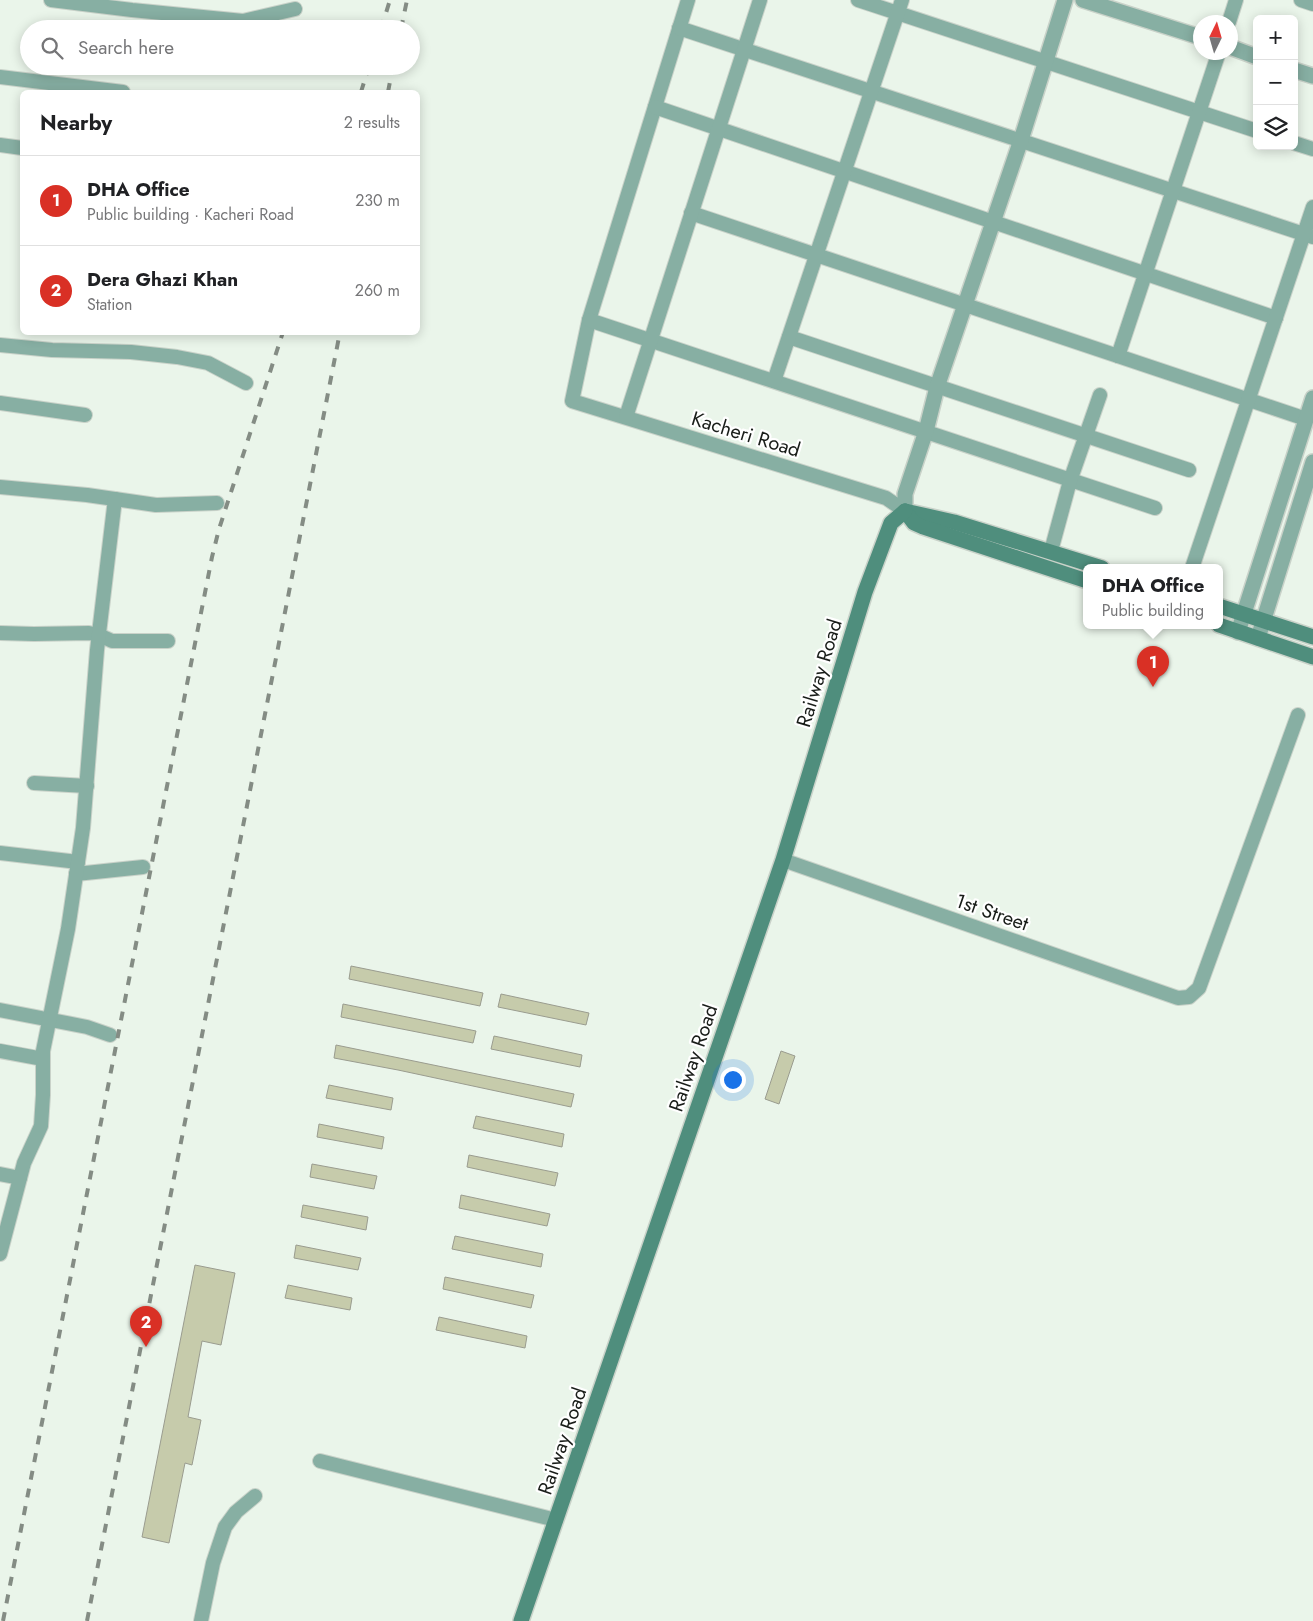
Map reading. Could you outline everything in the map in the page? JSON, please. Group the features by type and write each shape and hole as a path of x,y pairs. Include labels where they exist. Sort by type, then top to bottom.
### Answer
{"main road":[{"name":"Kacheri Road","path":"905,511 954,522 1090,564"},
{"name":"Kacheri Road","path":"905,511 914,523 923,527 1083,580"},
{"name":"Railway Road","path":"521,1621 782,860 870,576 891,523 905,511"},
{"path":"1223,607 1313,637"},
{"path":"1223,626 1313,657"}],"street":[{"path":"51,0 235,20"},
{"path":"688,0 589,320 1155,508"},
{"path":"626,417 760,0"},
{"path":"858,0 900,7 1046,62 1253,130"},
{"path":"905,511 905,494 926,431 937,386 1021,140 1066,0"},
{"path":"1083,0 1193,36"},
{"path":"1231,15 1236,0"},
{"path":"1301,0 1313,4"},
{"path":"774,381 900,7"},
{"path":"247,20 295,9"},
{"path":"679,28 1308,236"},
{"path":"1238,50 1253,55"},
{"path":"1118,356 1217,60"},
{"path":"1298,71 1313,76"},
{"path":"0,77 107,90"},
{"path":"654,107 1276,318"},
{"path":"1298,144 1313,149"},
{"path":"0,145 20,148"},
{"path":"1193,564 1276,318 1308,236 1313,207"},
{"path":"691,212 1306,419"},
{"name":"Kacheri Road","path":"589,320 572,400 886,498 905,511"},
{"path":"789,337 1189,470"},
{"path":"0,345 52,350 131,352 177,357 208,363 246,384"},
{"path":"1051,551 1070,481 1100,395"},
{"path":"1238,632 1313,398"},
{"path":"0,403 85,415"},
{"path":"1258,638 1313,462"},
{"path":"0,487 156,504 217,503"},
{"path":"0,1254 2,1239 24,1163 42,1126 44,1095 42,1051 68,929 77,868 87,786 99,635 116,499"},
{"path":"0,633 89,633 112,641 168,641"},
{"name":"1st Street","path":"782,860 1178,998 1189,997 1199,988 1298,715"},
{"path":"34,783 87,786"},
{"path":"0,853 77,868 143,867"},
{"path":"0,1010 87,1027 110,1035"},
{"path":"0,1050 42,1059"},
{"path":"0,1174 20,1178"},
{"path":"320,1461 556,1520"},
{"path":"201,1621 213,1563 225,1527 236,1512 255,1496"}],"building":[{"path":"351,966 483,993 480,1006 349,979"},
{"path":"501,994 589,1013 586,1025 498,1007"},
{"path":"343,1004 476,1031 473,1043 341,1017"},
{"path":"494,1036 582,1055 580,1067 491,1049"},
{"path":"336,1045 574,1094 571,1107 334,1058"},
{"path":"781,1051 795,1056 779,1104 765,1099"},
{"path":"329,1085 393,1098 391,1110 326,1098"},
{"path":"476,1116 564,1134 562,1147 473,1128"},
{"path":"319,1124 384,1137 382,1149 317,1137"},
{"path":"469,1155 558,1173 555,1186 467,1167"},
{"path":"312,1164 377,1176 374,1189 310,1177"},
{"path":"461,1195 550,1214 547,1226 459,1208"},
{"path":"303,1205 368,1217 366,1230 301,1217"},
{"path":"455,1236 543,1254 541,1267 452,1249"},
{"path":"296,1245 361,1258 358,1270 294,1258"},
{"path":"195,1265 235,1273 221,1345 202,1341 188,1417 201,1420 192,1465 185,1463 169,1543 142,1537"},
{"path":"445,1277 534,1295 531,1308 443,1289"},
{"path":"288,1285 352,1298 350,1310 285,1298"},
{"path":"439,1317 527,1336 525,1348 436,1330"}],"railway":[{"path":"384,20 390,0"},
{"path":"403,20 407,0"},
{"path":"362,90 366,75"},
{"path":"388,90 391,75"},
{"path":"3,1621 212,557 219,529 282,335"},
{"path":"87,1621 339,335"}],"place":[{"name":"DHA Office","path":"1153,687"},
{"name":"Dera Ghazi Khan","path":"146,1347"}]}
